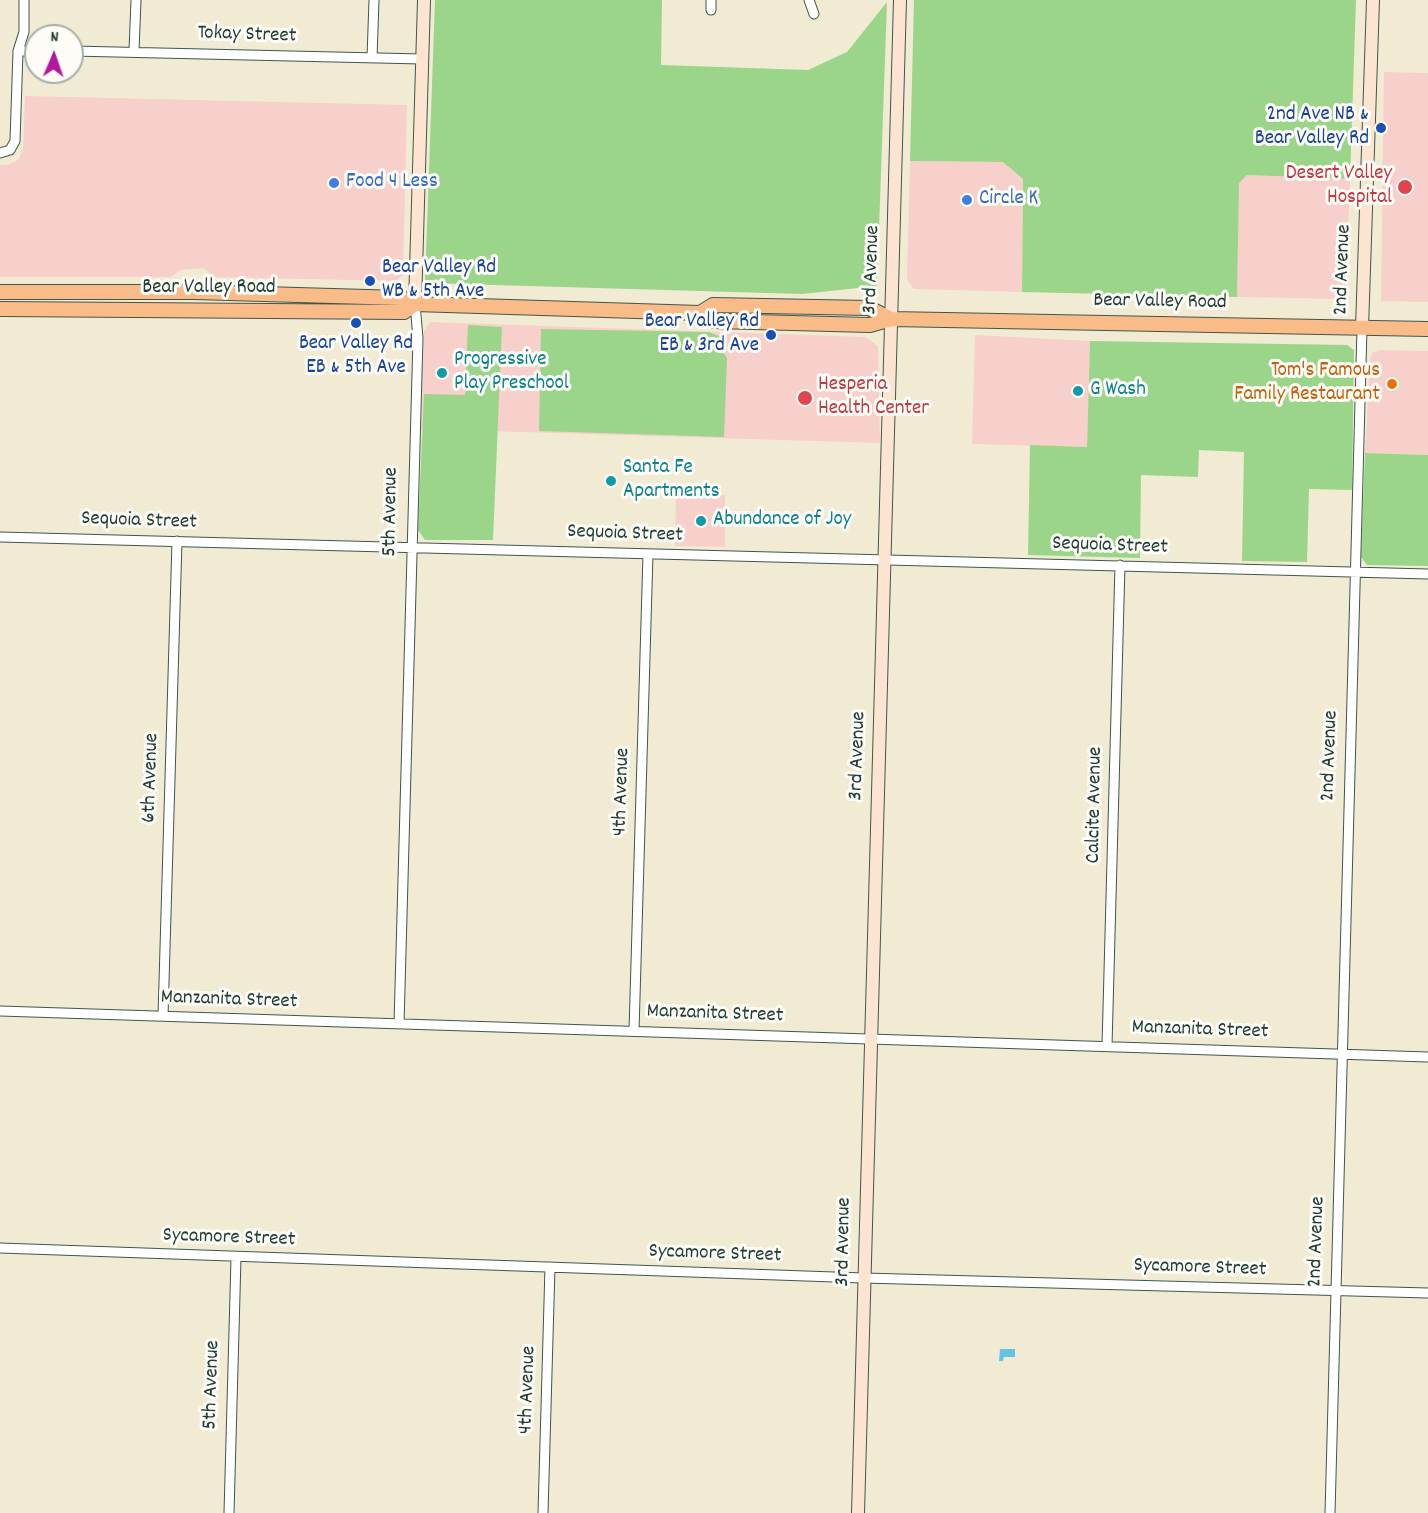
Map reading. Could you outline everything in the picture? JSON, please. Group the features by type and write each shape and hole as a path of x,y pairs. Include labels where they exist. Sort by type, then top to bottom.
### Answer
{"main road":[{"name":"Bear Valley Road","path":"0,292 194,292 402,298 415,304 699,313 714,321 870,325 891,319 1428,330"},
{"path":"101,309 129,302 187,302 192,299 194,292"},
{"name":"Bear Valley Road","path":"0,309 404,312 415,304"}],"street":[{"path":"0,153 10,150 15,141 18,51 24,32 24,0"},
{"path":"134,51 136,0"},
{"path":"372,58 374,0"},
{"name":"5th Avenue","path":"399,1024 418,338 415,304 424,0"},
{"path":"711,0 711,10"},
{"path":"809,0 814,14"},
{"name":"3rd Avenue","path":"858,1513 900,0"},
{"name":"2nd Avenue","path":"1330,1513 1373,0"},
{"path":"18,51 24,51"},
{"name":"Tokay Street","path":"84,51 422,59"},
{"name":"Sequoia Street","path":"0,537 1428,574"},
{"name":"6th Avenue","path":"163,1016 177,541"},
{"name":"4th Avenue","path":"634,1031 648,554"},
{"name":"Calcite Avenue","path":"1107,1046 1120,565"},
{"name":"Manzanita Street","path":"0,1011 1428,1057"},
{"name":"Sycamore Street","path":"0,1248 863,1278 1428,1293"},
{"name":"5th Avenue","path":"229,1513 236,1258"},
{"name":"4th Avenue","path":"543,1513 550,1267"},
{"path":"858,1513 869,1513"}],"shaded area":[{"name":"Desert Valley Hospital","path":"1384,72 1428,73 1428,302 1381,301"},
{"path":"25,96 407,105 403,275 396,281 215,277 203,268 181,270 171,277 0,277 0,165 8,165 18,160 23,150"},
{"path":"910,161 1003,162 1023,179 1022,292 914,289 907,280"},
{"path":"1247,175 1350,179 1346,293 1341,299 1237,297 1238,183"},
{"path":"430,322 865,337 878,346 880,443 421,429 424,331"},
{"path":"975,335 1090,341 1087,447 972,444"},
{"path":"1380,350 1428,351 1428,455 1365,453 1370,360 1372,353"},
{"path":"676,494 725,495 725,547 675,546"}],"green space":[{"path":"435,0 662,0 661,65 808,70 847,52 887,2 877,286 802,294 425,283"},
{"path":"914,0 1356,0 1350,179 1247,175 1239,183 1237,297 1022,292 1023,179 1003,162 910,161"},
{"path":"468,325 502,327 493,540 425,540 418,530 424,394 465,395"},
{"path":"541,329 709,332 721,337 722,351 727,358 724,437 539,431"},
{"path":"1090,341 1347,345 1354,350 1352,490 1309,489 1307,562 1242,561 1244,452 1199,450 1198,477 1141,475 1140,558 1028,555 1030,445 1087,447"},
{"path":"1365,453 1428,455 1428,566 1367,565 1361,557"}],"water":[{"path":"1000,1349 1015,1349 1015,1357 1004,1357 1003,1361 999,1361"}],"place":[{"name":"2nd Ave NB & Bear Valley Rd","path":"1381,128"},
{"name":"Food 4 Less","path":"334,183"},
{"name":"Desert Valley Hospital","path":"1405,187"},
{"name":"Circle K","path":"967,200"},
{"name":"Bear Valley Rd WB & 5th Ave","path":"370,281"},
{"name":"Bear Valley Rd EB & 5th Ave","path":"356,323"},
{"name":"Bear Valley Rd EB & 3rd Ave","path":"771,335"},
{"name":"Progressive Play Preschool","path":"442,373"},
{"name":"Tom's Famous Family Restaurant","path":"1392,384"},
{"name":"G Wash","path":"1078,391"},
{"name":"Hesperia Health Center","path":"805,398"},
{"name":"Santa Fe Apartments","path":"611,481"},
{"name":"Abundance of Joy","path":"701,521"}]}
